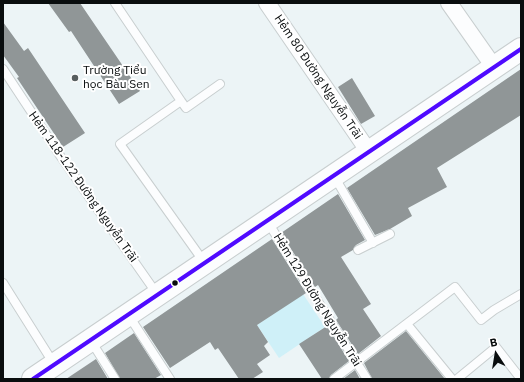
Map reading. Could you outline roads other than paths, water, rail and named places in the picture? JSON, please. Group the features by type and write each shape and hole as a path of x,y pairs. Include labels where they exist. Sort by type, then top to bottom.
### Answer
{"main road":[{"path":"33,379 521,49"}],"street":[{"name":"Hẻm 80 Đường Nguyễn Trãi","path":"267,3 368,152"},
{"path":"449,3 494,67"}],"lane":[{"path":"115,3 186,108 220,84"},
{"name":"Hẻm 118-122 Đường Nguyễn Trãi","path":"3,69 61,158 158,295"},
{"path":"181,102 120,144 205,263"},
{"path":"334,176 373,243"},
{"name":"Hẻm 129 Đường Nguyễn Trãi","path":"267,221 367,379"},
{"path":"358,250 390,234"},
{"path":"3,283 54,365"},
{"path":"334,379 455,287 481,320 498,307 521,294"},
{"path":"128,315 170,379"},
{"path":"407,324 452,379"},
{"path":"90,340 115,379"},
{"path":"457,379 496,347 521,379"}],"place":[{"name":"Trường Tiểu học Bàu Sen","path":"75,78"}]}
